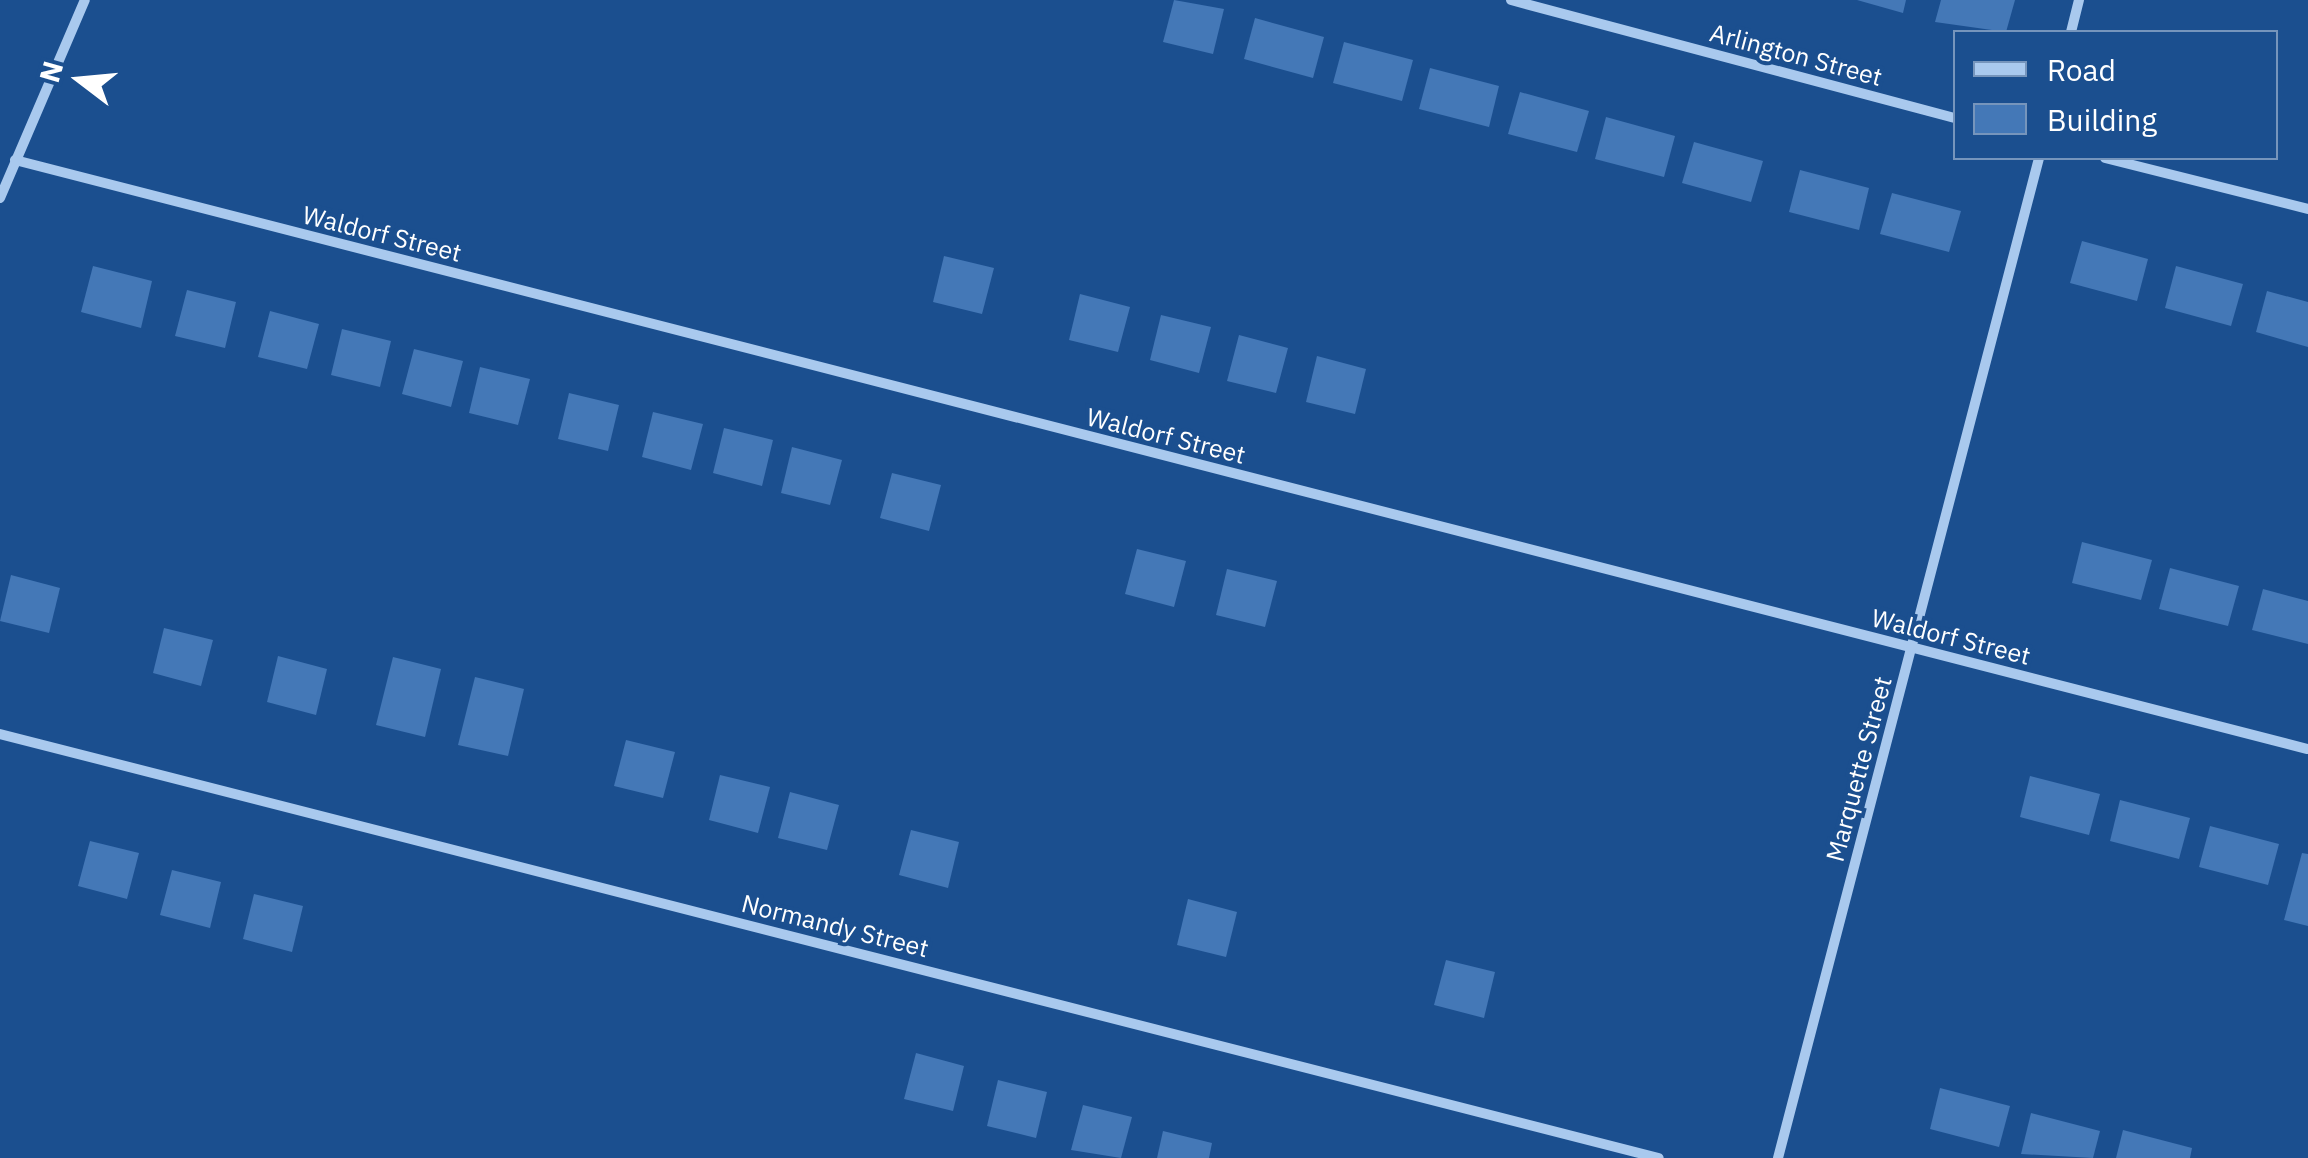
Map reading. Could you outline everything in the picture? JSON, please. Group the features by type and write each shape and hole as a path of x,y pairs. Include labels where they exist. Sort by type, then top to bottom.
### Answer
{"street":[{"path":"0,198 85,0"},
{"name":"Arlington Street","path":"1510,0 1953,117"},
{"path":"2072,30 2080,0"},
{"name":"Waldorf Street","path":"14,160 2308,749"},
{"name":"Marquette Street","path":"1778,1158 2038,160"},
{"path":"2113,160 2308,209"},
{"name":"Normandy Street","path":"0,734 1659,1158"}],"building":[{"path":"1174,0 1224,9 1213,54 1163,42"},
{"path":"1857,0 1906,0 1903,13"},
{"path":"1941,0 2015,0 2007,30 1935,22"},
{"path":"1255,18 1324,37 1313,78 1244,59"},
{"path":"1344,42 1413,60 1402,101 1333,83"},
{"path":"1430,68 1499,86 1489,127 1419,109"},
{"path":"1520,92 1589,111 1577,152 1508,134"},
{"path":"1606,117 1675,136 1664,177 1595,159"},
{"path":"1694,142 1763,161 1751,202 1682,183"},
{"path":"1800,170 1869,188 1859,230 1789,212"},
{"path":"1892,193 1961,211 1949,252 1880,234"},
{"path":"2082,241 2148,259 2137,301 2070,283"},
{"path":"944,256 994,268 982,314 933,302"},
{"path":"93,266 152,281 141,328 81,312"},
{"path":"2176,266 2243,284 2231,326 2165,308"},
{"path":"187,290 236,302 225,348 175,336"},
{"path":"2267,291 2308,302 2308,347 2256,332"},
{"path":"1080,294 1130,307 1118,352 1069,340"},
{"path":"270,311 319,324 307,369 258,357"},
{"path":"1161,315 1211,327 1199,373 1150,360"},
{"path":"342,329 391,341 380,387 331,375"},
{"path":"1239,335 1288,348 1276,393 1227,381"},
{"path":"414,349 463,361 451,407 402,394"},
{"path":"1317,356 1366,369 1355,414 1306,402"},
{"path":"480,367 530,379 518,425 469,413"},
{"path":"569,393 619,405 608,451 558,439"},
{"path":"653,412 703,424 691,470 642,457"},
{"path":"724,428 773,440 762,486 713,473"},
{"path":"792,447 842,460 830,505 781,493"},
{"path":"892,473 941,485 929,531 880,518"},
{"path":"2082,542 2152,560 2141,600 2072,583"},
{"path":"1137,549 1186,561 1174,607 1125,594"},
{"path":"2170,568 2239,586 2228,626 2159,609"},
{"path":"1227,569 1277,581 1265,627 1216,615"},
{"path":"11,575 60,588 49,633 0,621"},
{"path":"2263,589 2308,601 2308,644 2252,630"},
{"path":"164,628 213,640 201,686 153,673"},
{"path":"278,656 327,669 316,715 267,702"},
{"path":"393,657 441,669 425,737 376,725"},
{"path":"475,677 524,689 508,756 458,745"},
{"path":"626,740 675,752 663,798 614,786"},
{"path":"720,775 770,787 758,833 709,820"},
{"path":"2030,776 2100,794 2089,835 2020,817"},
{"path":"790,792 839,805 827,850 778,838"},
{"path":"2120,800 2190,818 2179,859 2110,841"},
{"path":"2210,826 2279,844 2268,885 2199,867"},
{"path":"911,830 959,842 948,888 899,875"},
{"path":"90,841 139,853 127,899 78,886"},
{"path":"2302,853 2308,854 2308,926 2284,920"},
{"path":"172,870 221,882 210,928 160,915"},
{"path":"254,894 303,906 292,952 243,939"},
{"path":"1188,899 1237,912 1226,957 1177,945"},
{"path":"1446,960 1495,972 1484,1018 1434,1005"},
{"path":"916,1053 964,1066 953,1111 904,1099"},
{"path":"998,1080 1047,1092 1036,1138 987,1126"},
{"path":"1940,1088 2010,1106 1999,1147 1930,1129"},
{"path":"1083,1105 1132,1117 1121,1158 1071,1150"},
{"path":"2031,1113 2100,1131 2093,1158 2021,1154"},
{"path":"2123,1130 2192,1148 2190,1158 2116,1158"},
{"path":"1163,1131 1212,1143 1209,1158 1157,1158"}]}
